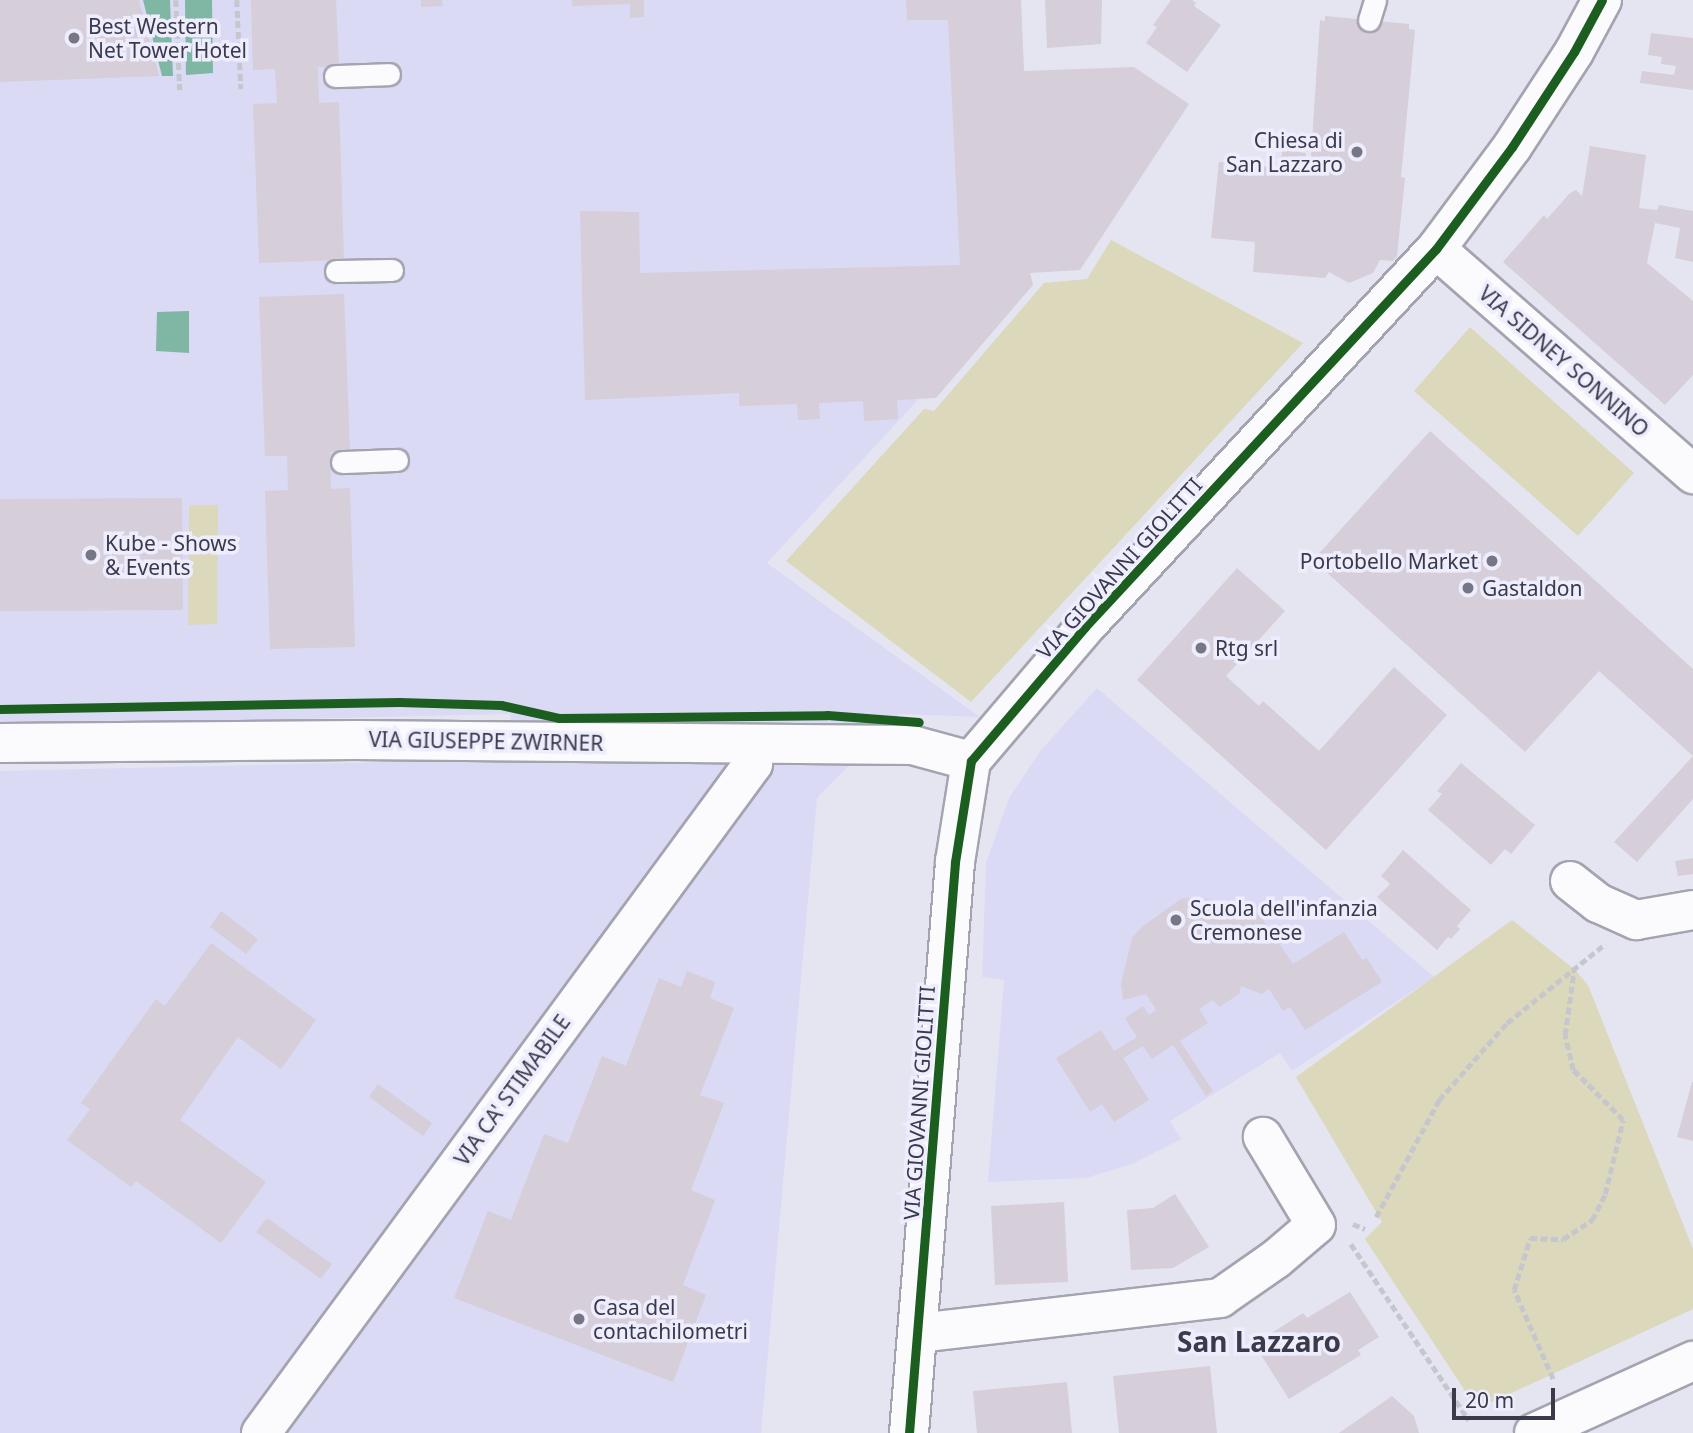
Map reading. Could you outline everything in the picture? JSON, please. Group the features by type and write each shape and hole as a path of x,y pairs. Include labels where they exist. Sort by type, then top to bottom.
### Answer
{"street":[{"name":"VIA GIOVANNI GIOLITTI","path":"909,1433 955,862 971,761 1084,628 1436,249 1512,147 1574,52 1602,0"},
{"name":"VIA SIDNEY SONNINO","path":"1436,249 1693,474"},
{"name":"VIA GIUSEPPE ZWIRNER","path":"0,743 355,740 912,745 971,761"},
{"name":"VIA CA' STIMABILE","path":"261,1433 753,764 755,744"},
{"path":"1570,881 1598,903 1636,920 1693,910"},
{"path":"919,1333 1220,1298 1276,1259 1316,1225 1263,1137"},
{"path":"1534,1433 1693,1361"}],"lane":[{"path":"335,76 389,74"},
{"path":"336,271 392,270"},
{"path":"342,462 397,460"}],"path":[{"path":"176,0 180,90"},
{"path":"237,0 241,89"},
{"path":"1376,1217 1439,1100 1507,1023 1636,920"},
{"path":"1553,1379 1514,1290 1530,1238 1563,1239 1592,1220 1605,1194 1623,1120 1573,1070 1564,1035 1574,969"},
{"path":"1351,1244 1469,1420"}],"shaded area":[{"path":"0,0 1018,0 1025,262 977,336 767,563 980,717 899,714 817,798 761,1433 0,1433 0,771 512,759 510,714 0,726"},
{"path":"143,0 170,0 173,76 162,76"},
{"path":"185,0 212,0 213,73 186,75"},
{"path":"1111,240 1303,343 971,702 786,561 924,409 934,411 1044,283 1087,279"},
{"path":"189,311 189,353 156,351 157,312"},
{"path":"1470,327 1634,473 1578,536 1414,391"},
{"path":"189,505 218,505 217,624 188,625"},
{"name":"Scuola dell'infanzia Cremonese","path":"1097,688 1434,977 1292,1071 1280,1053 1170,1121 1181,1139 1132,1164 1086,1178 988,1182 1004,980 982,977 986,863 1009,798 1041,750"},
{"path":"1512,920 1574,969 1588,985 1693,1249 1693,1309 1477,1409 1365,1239 1382,1222 1296,1077"}],"building":[{"name":"Best Western Net Tower Hotel","path":"0,0 139,0 159,76 0,82"},
{"path":"251,0 336,0 339,66 318,67 319,103 339,102 344,260 259,263 253,104 277,103 275,69 253,70"},
{"path":"421,0 442,0 443,6 421,7"},
{"path":"572,0 644,0 644,17 630,18 630,4 572,6"},
{"path":"906,0 1021,0 1024,71 1134,67 1189,104 1080,270 1030,273 1033,285 936,398 897,400 898,419 864,421 863,401 819,403 820,419 798,420 797,404 739,406 739,393 585,400 580,211 639,212 640,273 960,265 948,20 907,20"},
{"path":"1045,0 1102,0 1101,44 1047,48"},
{"path":"1171,0 1192,0 1196,3 1194,6 1221,25 1187,72 1146,43 1157,27 1153,25"},
{"name":"Chiesa di San Lazzaro","path":"1325,16 1409,24 1409,29 1415,30 1401,177 1405,178 1397,256 1393,261 1380,260 1373,273 1349,283 1329,272 1325,278 1253,272 1255,242 1211,238 1219,162 1281,168 1282,150 1306,153 1305,170 1310,171 1320,20 1325,21"},
{"path":"1651,33 1693,38 1693,90 1640,83 1642,71 1674,75 1676,66 1661,64 1662,57 1648,55"},
{"path":"1590,146 1646,155 1639,208 1657,210 1659,205 1693,211 1693,262 1675,258 1680,228 1655,223 1647,263 1693,301 1693,375 1665,405 1503,262 1544,215 1547,219 1570,193 1576,190 1582,196"},
{"path":"344,294 350,452 330,452 331,489 350,488 355,647 270,649 265,491 288,490 287,456 265,456 259,297"},
{"path":"1430,431 1693,669 1693,756 1599,671 1525,752 1313,560"},
{"name":"Kube - Shows & Events","path":"182,498 183,610 0,611 0,499"},
{"path":"1237,568 1285,611 1226,676 1259,706 1263,701 1319,751 1394,667 1447,715 1326,850 1137,680"},
{"path":"1693,756 1693,799 1637,862 1614,842"},
{"path":"1461,763 1535,825 1511,854 1505,849 1491,865 1428,810 1442,794 1437,791"},
{"path":"1403,850 1471,910 1457,926 1460,929 1451,939 1448,937 1437,950 1377,897 1390,884 1381,876"},
{"path":"1693,858 1693,874 1678,876 1675,861"},
{"path":"1197,897 1245,907 1260,916 1293,964 1344,932 1362,960 1367,958 1382,982 1305,1030 1290,1007 1283,1011 1269,989 1262,994 1241,986 1239,994 1219,1007 1213,1000 1199,1009 1208,1023 1180,1041 1213,1091 1206,1096 1173,1045 1152,1059 1143,1046 1123,1058 1149,1100 1114,1122 1102,1104 1090,1112 1056,1058 1101,1030 1114,1051 1137,1037 1125,1018 1143,1006 1149,1015 1156,1010 1146,994 1123,1000 1121,984 1132,938 1143,926 1181,899"},
{"path":"221,911 258,939 246,954 210,927"},
{"path":"211,943 316,1020 281,1069 238,1037 180,1120 266,1182 221,1243 136,1181 131,1187 67,1140 90,1109 81,1103 156,999 165,1006"},
{"path":"687,971 715,982 710,998 734,1008 700,1095 724,1103 691,1190 715,1200 683,1285 706,1295 673,1382 454,1298 488,1211 511,1220 544,1134 568,1143 602,1056 626,1066 659,978 681,987"},
{"path":"1693,1082 1693,1141 1677,1137"},
{"path":"378,1084 432,1123 423,1136 369,1097"},
{"path":"1175,1194 1209,1247 1173,1268 1131,1270 1127,1210 1153,1208"},
{"path":"1064,1202 1068,1282 995,1285 991,1206"},
{"path":"267,1218 332,1264 321,1279 256,1232"},
{"path":"1350,1292 1379,1337 1358,1350 1361,1355 1289,1399 1254,1344 1303,1313 1307,1318"},
{"path":"1210,1366 1217,1433 1119,1433 1113,1376"},
{"path":"1067,1382 1072,1433 977,1433 973,1391"},
{"path":"1392,1396 1414,1416 1419,1433 1339,1433"}],"cycle path":[{"path":"909,1433 955,862 971,761 1084,628 1436,249 1512,147 1574,52 1602,0"},
{"path":"0,709 399,702 501,705 559,718 827,715 919,722"}],"place":[{"name":"Best Western Net Tower Hotel","path":"74,38"},
{"name":"Chiesa di San Lazzaro","path":"1357,152"},
{"name":"Kube - Shows & Events","path":"91,555"},
{"name":"Portobello Market","path":"1492,561"},
{"name":"Gastaldon","path":"1468,588"},
{"name":"Rtg srl","path":"1201,648"},
{"name":"Scuola dell'infanzia Cremonese","path":"1176,920"},
{"name":"Casa del contachilometri","path":"579,1319"}],"district":[{"name":"San Lazzaro","path":"1259,1341"}]}
